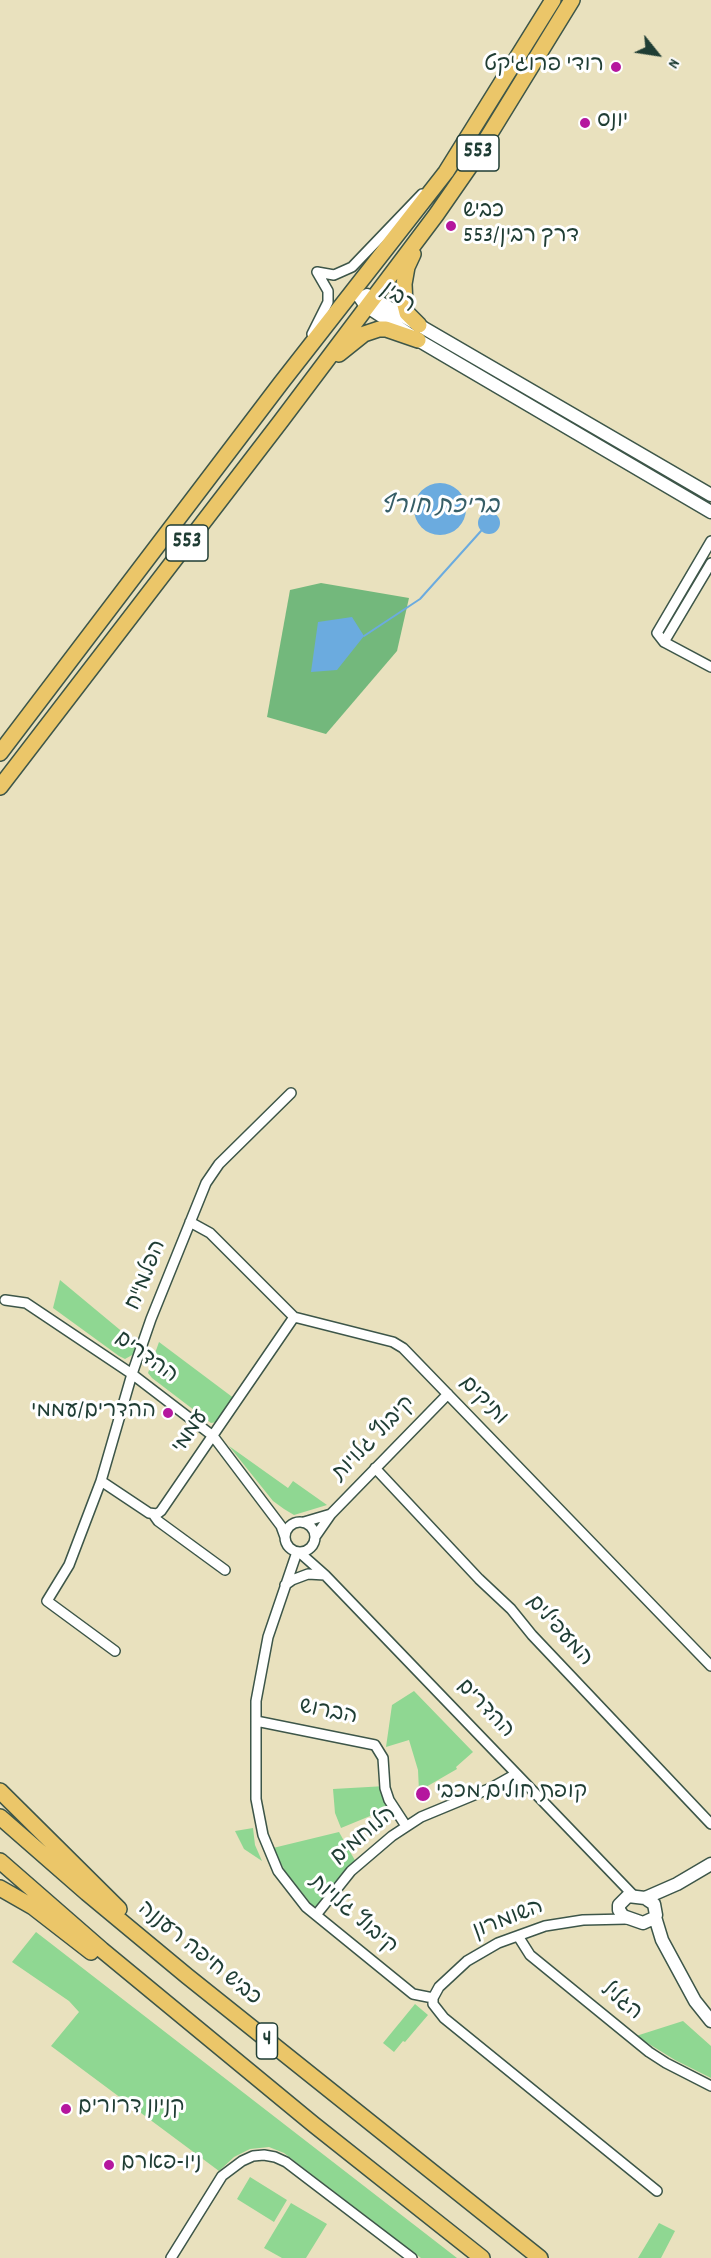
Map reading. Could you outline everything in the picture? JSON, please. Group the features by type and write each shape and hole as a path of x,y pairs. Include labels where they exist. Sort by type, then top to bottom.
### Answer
{"main road":[{"name":"553","path":"0,753 281,383 446,171 553,0"},
{"name":"553","path":"0,787 419,239 470,166 572,0"},
{"path":"418,332 407,312 404,284 407,267 419,239"},
{"path":"320,369 358,338 372,331 386,329 418,332"},
{"path":"0,1791 187,1976"},
{"name":"כביש חיפה רעננה","path":"0,1817 187,1976 540,2258"},
{"name":"4","path":"0,1861 102,1950 482,2258"},
{"path":"0,1888 33,1907 314,2124"}],"street":[{"path":"281,383 310,337 328,302 328,291 317,272 334,275 352,267 405,209 446,171"},
{"name":"רבין","path":"354,289 369,302 711,512"},
{"name":"רבין","path":"418,332 711,495"},
{"path":"711,541 657,633 711,667"},
{"path":"666,639 711,563"},
{"name":"הפלמ\"ח","path":"115,1651 47,1601 69,1565 101,1481 132,1374 151,1319 206,1183 219,1164 291,1093"},
{"path":"190,1222 210,1233 294,1317"},
{"name":"ההדרים","path":"5,1300 26,1303 132,1374 213,1436 281,1526 285,1537"},
{"name":"ותיקים","path":"294,1317 398,1344 711,1666"},
{"name":"עממי","path":"153,1514 161,1512 294,1317"},
{"name":"קיבוץ גלויות","path":"314,1541 331,1514 448,1394"},
{"name":"המעפילים","path":"375,1468 479,1579 511,1609 532,1635 711,1824"},
{"path":"101,1481 153,1514 158,1521 225,1570"},
{"name":"ההדרים","path":"266,1505 283,1517 302,1522"},
{"name":"קיבוץ גלויות","path":"302,1522 331,1514"},
{"path":"302,1522 312,1528 314,1541 306,1550 298,1552 287,1545 285,1537 287,1528 302,1522"},
{"name":"ההדרים","path":"314,1541 315,1558 325,1575"},
{"name":"ההדרים","path":"298,1552 325,1575 612,1875 645,1900"},
{"name":"קיבוץ גלויות","path":"298,1552 263,1657 256,1701 256,1799 263,1835 278,1871 291,1891 316,1915 413,1994 433,1998"},
{"path":"285,1586 292,1580 308,1574 325,1575"},
{"name":"הברוש","path":"256,1721 375,1744 383,1758 389,1800 406,1826"},
{"name":"הלוחמים","path":"316,1915 351,1871 406,1826 491,1788 516,1774"},
{"path":"662,1940 621,1913 620,1903 628,1896 645,1900 711,1864"},
{"name":"ההדרים","path":"612,1875 619,1889 620,1903"},
{"path":"645,1900 655,1917 662,1940 706,2008 711,2021"},
{"name":"השומרון","path":"583,1920 604,1914 620,1903"},
{"path":"636,1921 652,1921 655,1917"},
{"name":"השומרון","path":"433,1998 439,1987 467,1961 498,1943 544,1926 617,1918 636,1921"},
{"name":"הגליל","path":"518,1936 530,1955 649,2052 711,2086"},
{"path":"433,1998 433,2004 444,2018 657,2191"},
{"path":"171,2258 222,2176 242,2161 253,2156 264,2155 286,2162 412,2258"}],"green space":[{"path":"321,583 409,598 397,651 326,734 267,717 290,590"},
{"path":"60,1280 137,1344 134,1354 125,1359 119,1356 53,1308"},
{"path":"159,1342 235,1399 217,1422 211,1423 148,1373"},
{"path":"229,1446 288,1488 293,1481 327,1505 294,1515 284,1509 273,1501"},
{"path":"414,1691 473,1752 456,1767 457,1769 419,1791 418,1770 409,1740 386,1747 392,1705"},
{"path":"386,1786 392,1807 341,1828 335,1813 333,1789"},
{"path":"253,1828 255,1845 262,1861 244,1849 235,1831"},
{"path":"339,1832 357,1864 317,1906 313,1906 285,1871 273,1848"},
{"path":"36,1932 457,2258 421,2258 284,2153 269,2147 250,2149 234,2157 219,2171 51,2046 79,2012 69,2001 12,1962"},
{"path":"415,2004 428,2015 394,2052 383,2043"},
{"path":"683,2021 711,2046 711,2078 675,2060 636,2036"},
{"path":"250,2177 287,2200 274,2222 237,2199"},
{"path":"291,2203 327,2224 306,2258 282,2258 264,2248"},
{"path":"659,2223 675,2231 661,2258 638,2258"}],"water":[{"name":"בריכת חורף","path":"435,483 445,483 459,490 466,509 459,528 445,535 435,535 425,531 418,524 414,514 414,504 418,494 425,487"},
{"path":"489,512 497,515 500,523 497,531 489,534 481,531 478,523 481,515"},
{"path":"352,617 364,636 337,670 311,672 318,622"}],"waterway":[{"path":"364,636 420,599 481,531"}],"place":[{"name":"רודי פרוג'קט","path":"616,67"},
{"name":"יונס","path":"585,123"},
{"name":"כביש 553/דרך רבין","path":"451,226"},
{"name":"ההדרים/עממי","path":"168,1413"},
{"name":"קופת חולים מכבי","path":"423,1794"},
{"name":"קניון דרורים","path":"66,2109"},
{"name":"ניו-פארם","path":"109,2165"}]}
